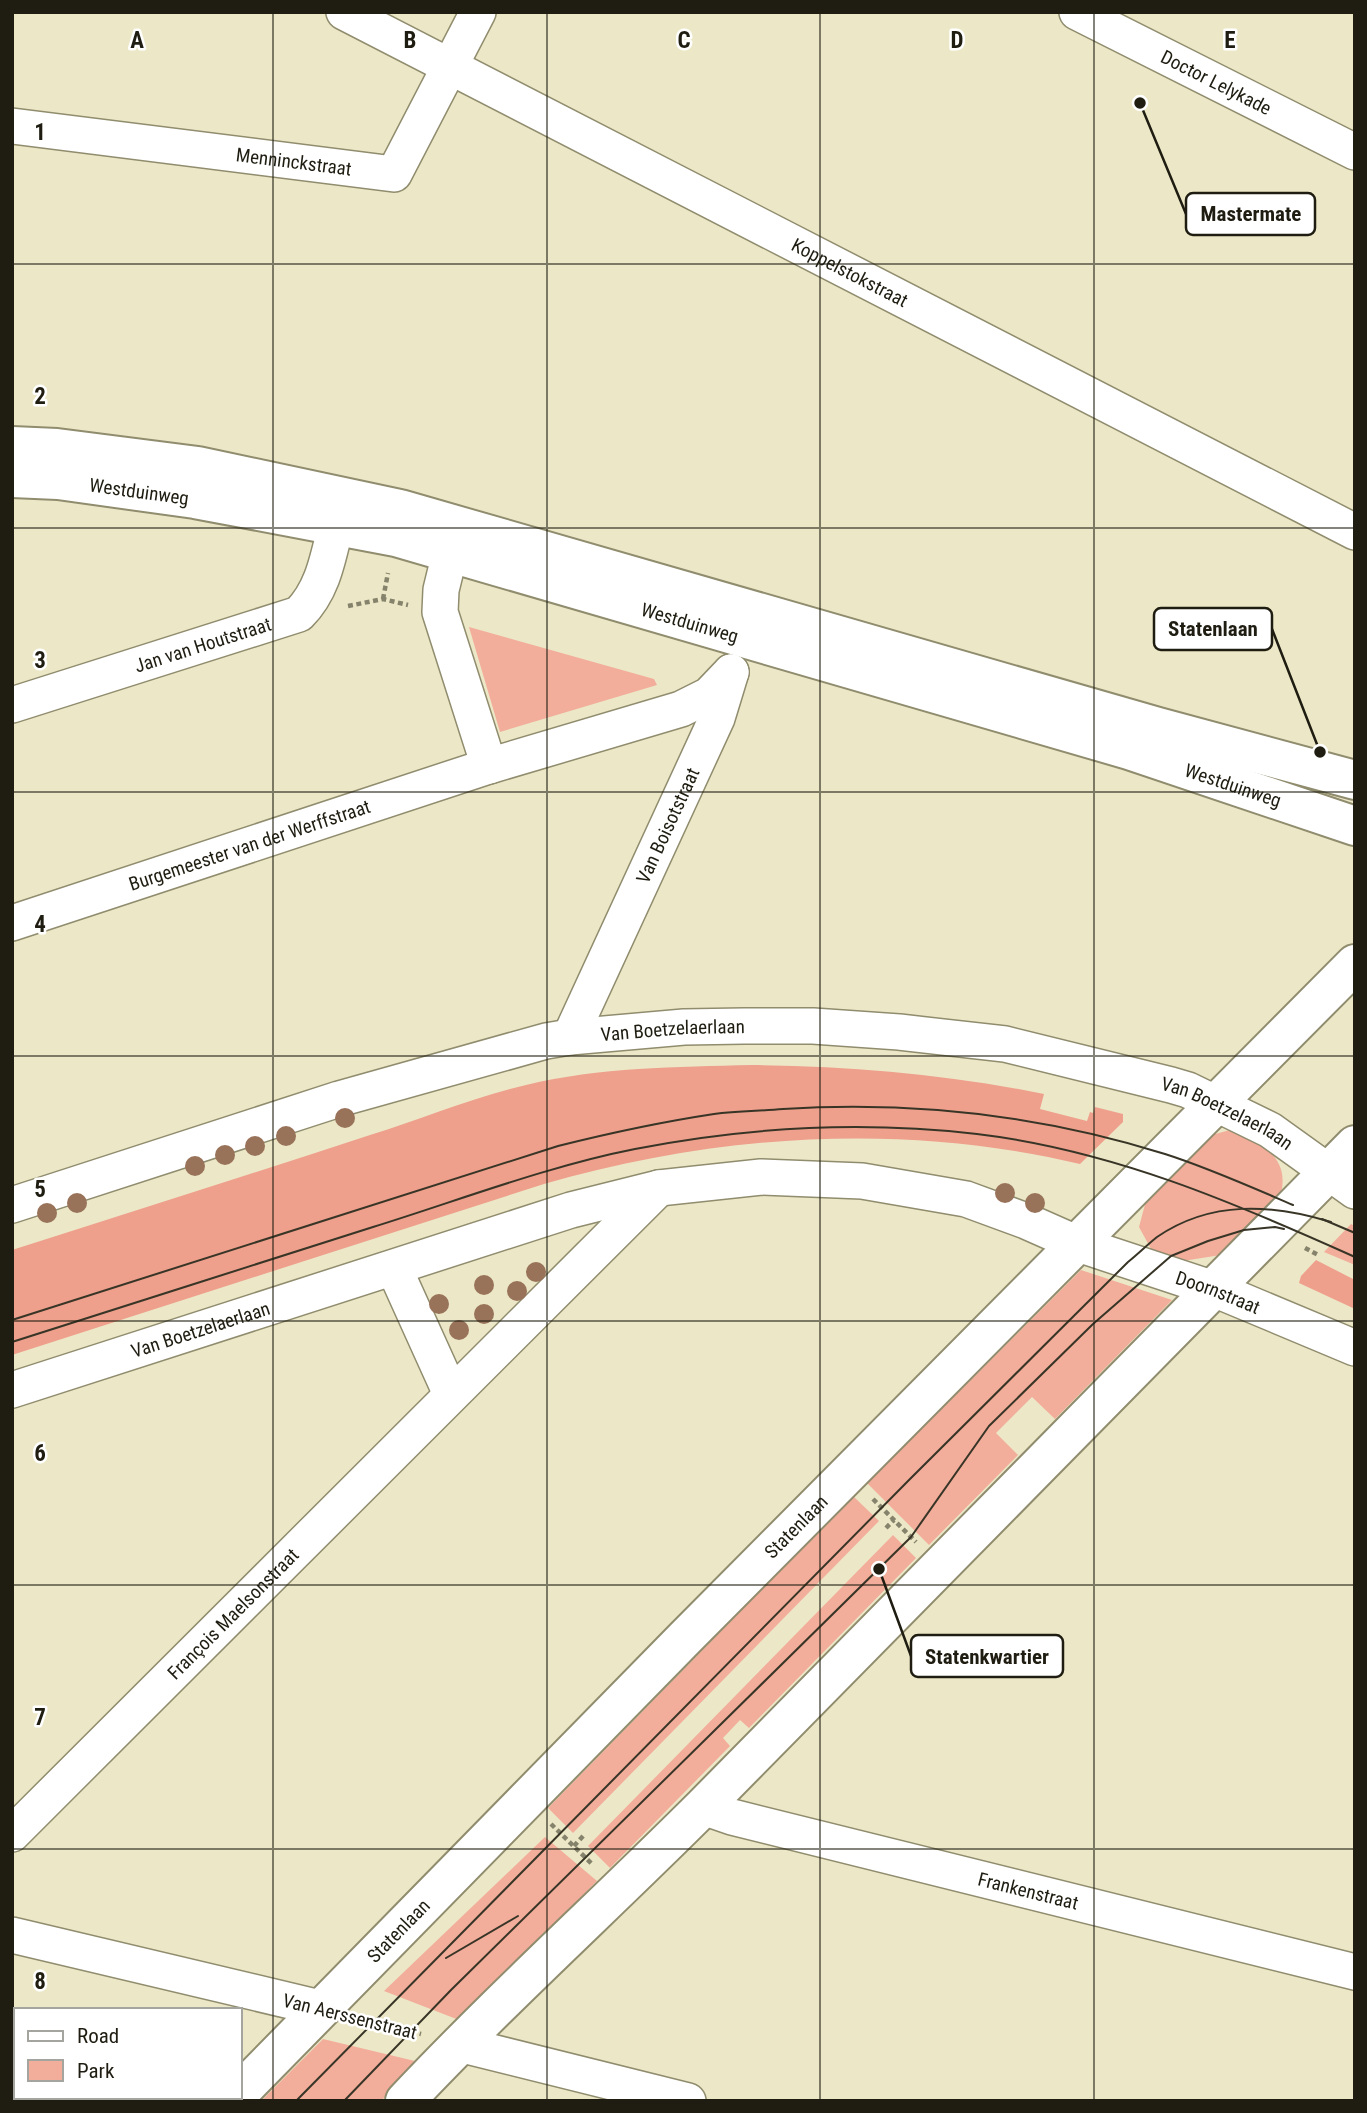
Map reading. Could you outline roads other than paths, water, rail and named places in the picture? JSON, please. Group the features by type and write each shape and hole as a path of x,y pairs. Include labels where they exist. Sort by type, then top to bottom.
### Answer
{"street":[{"name":"Koppelstokstraat","path":"344,12 1355,532"},
{"name":"Menninckstraat","path":"12,126 394,174 478,12"},
{"name":"Doctor Lelykade","path":"1077,12 1355,152"},
{"name":"Westduinweg","path":"12,446 57,448 198,466 400,509 742,640 1145,723 1355,780"},
{"name":"Westduinweg","path":"12,478 58,481 195,499 396,537 742,640 1129,750 1355,826"},
{"name":"Jan van Houtstraat","path":"12,705 299,614 313,600 321,581 336,525"},
{"path":"450,553 441,590 440,612 489,766"},
{"name":"Burgemeester van der Werffstraat","path":"12,923 489,766 681,709 709,695 742,640"},
{"name":"Van Boisotstraat","path":"570,1037 717,718 742,640"},
{"path":"681,709 717,718"},
{"name":"Statenlaan","path":"242,2090 847,1474 1355,964"},
{"name":"Van Boetzelaerlaan","path":"12,1205 339,1099 521,1047 570,1037 684,1027 813,1026 1005,1044 1171,1085 1216,1103 1270,1130 1341,1182"},
{"path":"405,2101 459,2044 703,1807 940,1565 1231,1296 1341,1182 1355,1145"},
{"name":"Van Boetzelaerlaan","path":"12,1390 571,1210 659,1188 761,1177 862,1181 965,1199 1026,1220 1078,1244"},
{"name":"François Maelsonstraat","path":"12,1834 659,1188"},
{"name":"Doornstraat","path":"1078,1244 1231,1296 1355,1348"},
{"path":"394,1268 451,1394"},
{"name":"Frankenstraat","path":"703,1807 732,1817 1355,1972"},
{"name":"Van Aerssenstraat","path":"12,1935 320,2008"},
{"path":"459,2044 688,2101"}],"tram line":[{"path":"12,1320 558,1146 655,1124 723,1113 880,1107 928,1109 1024,1121 1071,1129 1165,1154 1293,1205"},
{"path":"12,1342 503,1185 602,1156 720,1136 805,1128 934,1130 977,1134 1075,1152 1123,1165 1217,1198 1355,1257"},
{"path":"296,2101 909,1480 1153,1240 1178,1225 1220,1211 1264,1209 1331,1222"},
{"path":"1322,1219 1355,1233"},
{"path":"344,2101 451,1990 911,1537 989,1426 1093,1324 1171,1256 1244,1230 1275,1227 1284,1229"},
{"path":"446,1958 518,1916"}],"place":[{"name":"Mastermate","path":"1140,103"},
{"name":"Statenlaan","path":"1320,752"},
{"name":"Statenkwartier","path":"879,1569"}]}
